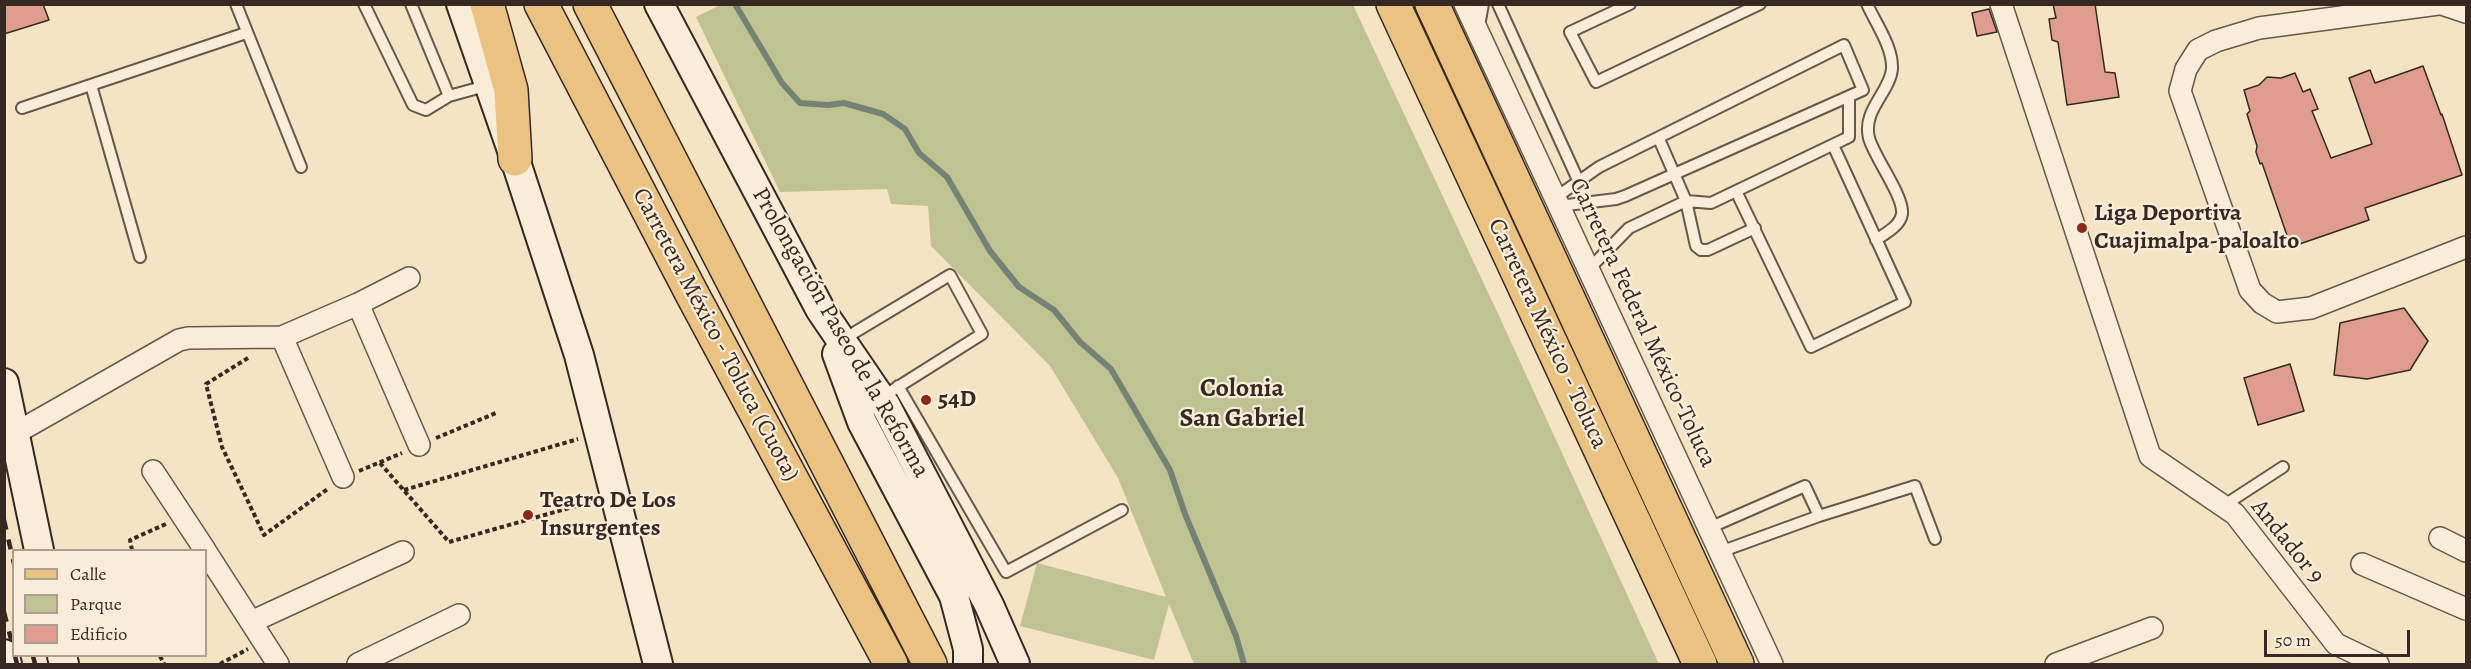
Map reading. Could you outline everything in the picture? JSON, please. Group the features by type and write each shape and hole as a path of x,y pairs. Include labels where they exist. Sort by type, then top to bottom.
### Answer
{"main road":[{"path":"461,4 579,355 658,664"},
{"path":"487,4 511,90 515,159"},
{"name":"Carretera México - Toluca (Cuota)","path":"542,4 691,292 891,664"},
{"name":"Carretera México - Toluca (Cuota)","path":"590,4 930,664"},
{"name":"Prolongación Paseo de la Reforma","path":"658,4 838,343 875,401 940,483 1015,664"},
{"name":"Carretera México - Toluca","path":"1393,4 1700,664"},
{"name":"Carretera México - Toluca","path":"1432,4 1737,664"},
{"path":"4,383 39,549"},
{"path":"875,401 954,596 968,649 968,664"},
{"path":"4,654 6,664"}],"street":[{"name":"Carretera Federal México-Toluca","path":"1465,4 1772,664"},
{"name":"Andador 9","path":"2001,4 2150,456 2235,514 2336,644 2378,664"},
{"path":"2466,12 2440,4 2259,27 2216,41 2198,50 2186,69 2180,91 2250,290 2262,303 2277,312 2311,308 2466,248"},
{"path":"14,434 179,340 282,337 358,304 409,278"},
{"path":"358,304 419,445"},
{"path":"282,337 343,477"},
{"path":"153,471 204,549"},
{"path":"2440,538 2466,551"},
{"path":"251,622 403,552"},
{"path":"207,554 278,664"},
{"path":"2362,564 2466,609"},
{"path":"358,664 459,615"},
{"path":"2056,664 2152,628"}],"lane":[{"path":"236,4 300,167"},
{"path":"364,4 413,105 426,110 449,96 489,85"},
{"path":"411,4 449,96"},
{"path":"1478,32 1483,4"},
{"path":"1498,4 1578,180"},
{"path":"1630,4 1570,32 1596,82 1760,4"},
{"path":"1867,4 1891,57 1892,72 1872,111 1868,124 1869,138 1899,201 1902,213 1898,223 1876,240"},
{"path":"22,108 246,33"},
{"path":"1844,45 1863,90 1849,98 1616,199 1557,202 1578,180 1599,167 1844,45"},
{"path":"91,85 140,257"},
{"path":"1588,268 1629,228 1686,201 1711,203 1849,137 1849,98"},
{"path":"1659,139 1686,201 1696,246 1701,250 1708,250 1755,228"},
{"path":"1736,191 1811,347 1905,302 1833,145"},
{"path":"838,343 950,275 982,334 875,401"},
{"path":"2223,506 2283,466"},
{"path":"940,483 1006,572 1122,510"},
{"path":"1709,528 1805,486 1819,516"},
{"path":"1720,552 1819,516 1915,486 1935,539"}],"path":[{"path":"282,337 206,384 222,447 264,535 343,477"},
{"path":"419,445 496,413"},
{"path":"403,490 599,432"},
{"path":"380,463 449,542 615,495"},
{"path":"132,549 130,540 183,516"},
{"path":"220,664 263,641"}],"green space":[{"path":"720,5 1353,5 1659,664 1194,664 1169,604 1154,660 1020,626 1037,563 1166,597 1118,478 1050,366 931,246 928,206 891,204 887,189 780,192 696,17"}],"building":[{"path":"4,4 43,4 49,20 4,34"},
{"path":"2053,4 2095,4 2105,72 2115,73 2119,97 2067,105 2058,42 2052,40 2049,19 2056,18"},
{"path":"1989,9 1997,32 1977,36 1972,13"},
{"path":"2423,66 2462,175 2365,208 2369,220 2291,247 2262,163 2260,164 2256,152 2257,146 2247,114 2250,111 2244,90 2259,85 2267,77 2281,78 2295,73 2303,92 2310,89 2318,109 2312,111 2331,158 2372,144 2349,78 2370,70 2375,83"},
{"path":"2404,308 2428,341 2410,370 2367,379 2334,375 2340,323"},
{"path":"2290,364 2304,411 2258,425 2244,378"}],"waterway":[{"path":"735,4 782,83 800,103 828,105 844,103 883,114 905,129 919,153 947,177 990,251 1019,287 1054,310 1080,342 1111,369 1170,470 1185,514 1236,636 1244,664"}],"railway":[{"path":"4,520 12,555"},
{"path":"4,612 12,643"},
{"path":"15,657 17,664"},
{"path":"33,657 35,664"}],"place":[{"name":"Liga Deportiva Cuajimalpa-paloalto","path":"2082,228"},
{"name":"54D","path":"926,400"},
{"name":"Teatro De Los Insurgentes","path":"528,515"}],"district":[{"name":"Colonia San Gabriel","path":"1242,405"}]}
